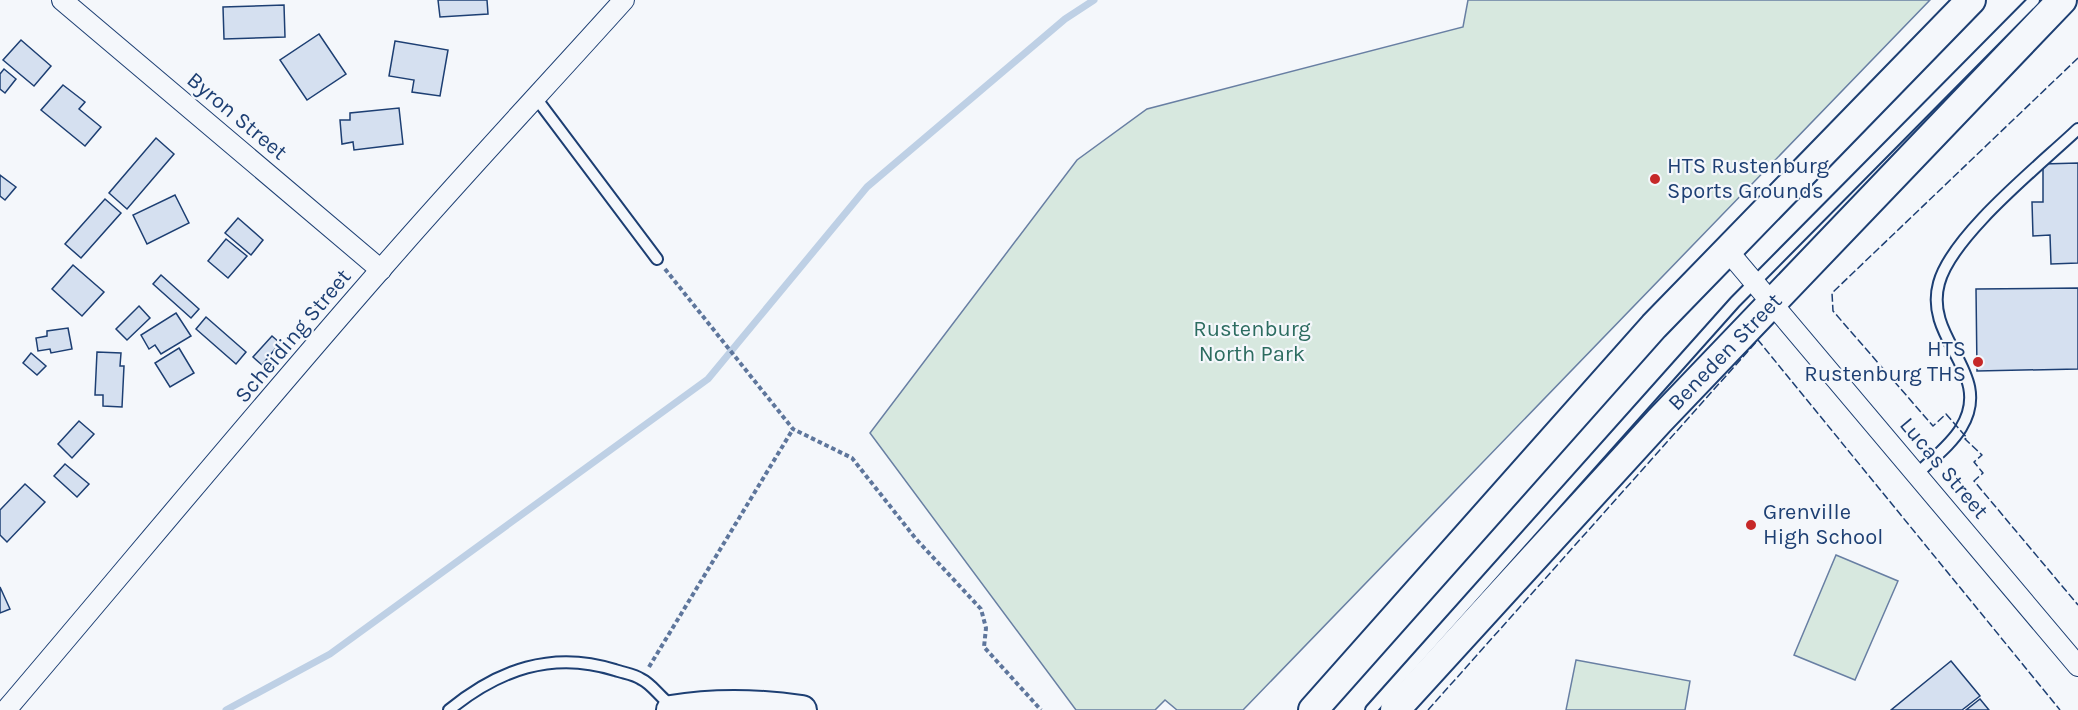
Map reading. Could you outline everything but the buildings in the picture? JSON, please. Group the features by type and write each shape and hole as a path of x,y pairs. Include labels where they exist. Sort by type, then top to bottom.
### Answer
{"main road":[{"path":"1313,710 1654,326 1971,0"},
{"name":"Beneden Street","path":"1395,710 1651,429 1764,293 2062,0"},
{"path":"668,705 781,707 802,710"}],"street":[{"name":"Byron Street","path":"62,0 381,270"},
{"name":"Scheiding Street","path":"6,710 381,270 498,136 536,98 624,0"},
{"name":"Lucas Street","path":"1726,250 2078,666"}],"lane":[{"path":"1371,710 1735,302 1764,293 2034,0"},
{"path":"536,98 657,259"},
{"path":"1917,474 1960,430 1970,403 1970,385 1963,364 1948,342 1938,321 1936,308 1939,283 1953,254 1976,226 2078,129"},
{"path":"449,710 474,689 513,670 551,662 596,664 642,679 668,705"}],"path":[{"path":"657,259 793,429 852,458 864,471 916,539 981,609 986,628 984,647 1041,710"},
{"path":"642,679 793,429"}],"green space":[{"name":"Rustenburg North Park","path":"1468,0 1930,0 1243,710 1177,710 1165,700 1155,710 1076,710 870,433 1077,160 1147,109 1463,27"},
{"path":"1836,555 1898,581 1855,680 1794,655"},
{"path":"1576,660 1690,681 1685,710 1566,710"}],"waterway":[{"path":"226,710 330,654 708,379 867,187 1065,19 1094,0"}],"fence":[{"path":"2078,58 1832,293 1833,311 1933,426 1946,414 1967,438 1965,439 1982,455 1974,462 1983,473 1974,481 2078,605"},
{"path":"1428,710 1758,340 2060,710"}],"place":[{"name":"HTS Rustenburg Sports Grounds","path":"1655,179"},
{"name":"HTS Rustenburg THS","path":"1978,362"},
{"name":"Grenville High School","path":"1751,525"}]}
